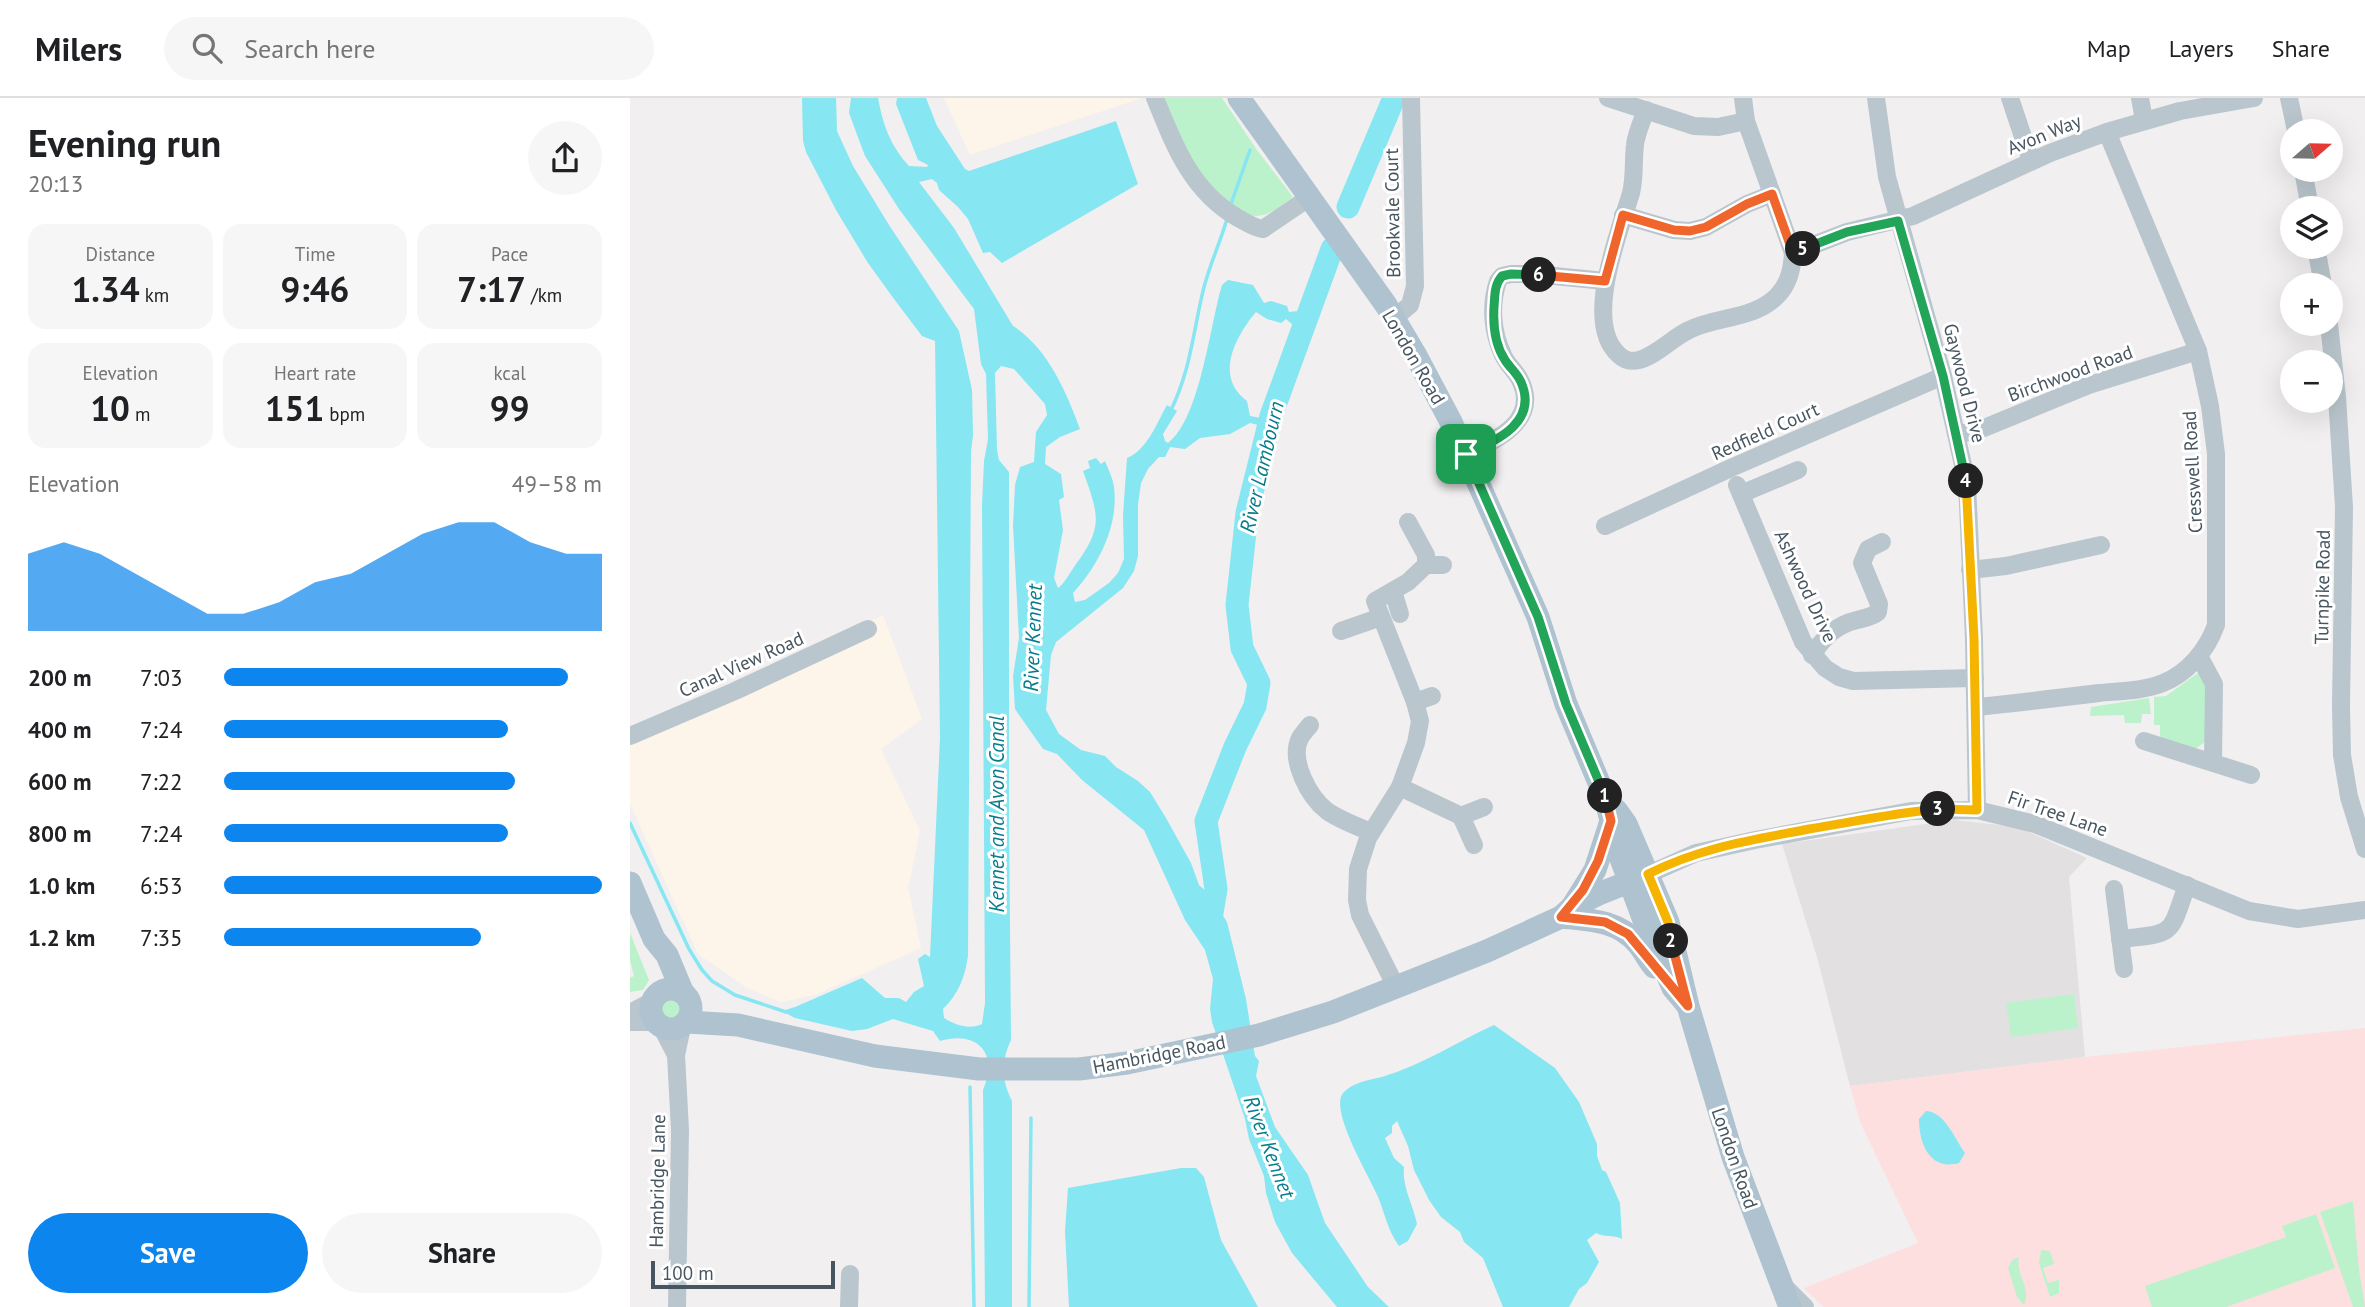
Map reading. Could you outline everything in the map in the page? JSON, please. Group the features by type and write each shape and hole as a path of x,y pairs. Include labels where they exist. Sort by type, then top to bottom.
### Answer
{"main road":[{"name":"London Road","path":"1239,98 1394,318 1421,364 1466,454 1538,617 1566,704 1605,797 1620,856 1668,922 1688,1006 1733,1157 1790,1307"},
{"name":"London Road","path":"1605,797 1626,824 1637,882 1672,988 1688,1006"},
{"path":"1611,821 1595,870 1570,914 1605,922 1628,934 1672,988"},
{"name":"Hambridge Road","path":"671,1010 875,1056 979,1069 1079,1069 1127,1063 1259,1035 1309,1021 1487,951 1637,882"},
{"path":"630,883 654,939 671,1010"}],"street":[{"name":"Brookvale Court","path":"1394,318 1410,305 1415,286 1411,98"},
{"path":"1608,98 1694,126 1706,128 1746,121"},
{"path":"1646,110 1635,142 1634,179 1605,281 1604,326 1608,340 1612,348 1625,359 1640,360 1700,325 1742,315 1768,304 1786,284 1793,253 1746,121 1742,98"},
{"name":"Gaywood Drive","path":"1876,98 1884,163 1943,376 1967,483 1976,707 1977,810"},
{"path":"2010,98 2031,161"},
{"path":"2140,98 2144,120"},
{"name":"Avon Way","path":"1793,253 1847,232 1898,221 2031,161 2107,132 2144,120 2254,98"},
{"path":"2289,98 2293,119"},
{"path":"1162,102 1186,169 1205,192 1226,210 1256,228 1263,229 1310,197"},
{"name":"Cresswell Road","path":"1976,707 2145,688 2163,683 2199,656 2211,640 2216,625 2216,454 2210,406 2198,351 2107,132"},
{"path":"1623,215 1674,230 1690,231 1706,227 1747,204 1772,194"},
{"path":"1466,454 1507,434 1516,424 1525,401 1522,384 1504,359 1493,320 1498,281 1502,276 1522,274 1605,281"},
{"name":"Turnpike Road","path":"2330,336 2344,507 2342,755 2349,797 2365,849"},
{"name":"Birchwood Road","path":"1957,435 1984,428 2089,385 2198,351"},
{"name":"Redfield Court","path":"1605,526 1943,376"},
{"name":"Ashwood Drive","path":"1798,470 1739,490 1803,642 1812,655 1839,677 1853,681 1975,678"},
{"path":"1395,987 1360,915 1357,900 1358,869 1371,832 1400,787 1419,734 1420,722 1415,702 1375,601 1435,565 1426,555 1408,522"},
{"path":"1812,655 1822,640 1841,625 1878,612 1879,604 1862,563 1868,549 1882,542"},
{"path":"1970,570 2006,566 2101,545"},
{"path":"1393,591 1400,614"},
{"path":"1342,631 1381,617"},
{"name":"Canal View Road","path":"630,736 868,629"},
{"path":"2199,656 2214,684 2213,762"},
{"path":"1415,702 1432,695"},
{"path":"1300,733 1297,754 1311,792 1324,809 1371,832"},
{"path":"2144,741 2251,775"},
{"path":"1400,787 1461,816 1474,845"},
{"path":"1461,816 1484,807"},
{"name":"Fir Tree Lane","path":"1637,882 1696,853 1755,840 1911,811 1977,810 2035,824 2249,911 2282,917 2321,917 2365,910"},
{"path":"2120,939 2159,935 2169,929 2187,885"},
{"path":"2115,889 2124,969"},
{"path":"630,1013 671,1010"},
{"path":"630,1022 671,1010"},
{"name":"Hambridge Lane","path":"671,1010 680,1130 677,1307"},
{"path":"849,1307 850,1274"},
{"path":"1782,1284 1805,1307"}],"shaded area":[{"path":"944,98 1142,98 970,155"},
{"path":"883,615 922,719 881,749 920,831 908,888 921,948 815,995 781,1002 747,988 698,954 630,804 630,743 806,651"},
{"path":"1954,820 2018,827 2087,858 2069,877 2085,1057 1850,1086 1817,957 1782,844"},
{"path":"2365,1028 2365,1307 1824,1307 1804,1288 1918,1243 1860,1122 1850,1086 2085,1057"}],"green space":[{"path":"1162,98 1222,98 1293,197 1276,210 1260,216 1249,215 1232,204 1197,169"},
{"path":"2198,673 2207,679 2206,741 2194,750 2164,742 2160,736 2160,725 2154,725 2154,697 2166,696"},
{"path":"2149,698 2151,714 2142,714 2141,723 2125,723 2124,715 2090,716 2091,707"},
{"path":"630,933 649,980 643,990 630,992 630,978 634,976 630,960"},
{"path":"2074,994 2078,1028 2011,1037 2006,1003"},
{"path":"670,998 678,1001 681,1009 678,1017 670,1020 662,1017 659,1009 662,1001"},
{"path":"2353,1201 2365,1307 2353,1307 2320,1212"},
{"path":"2316,1214 2335,1268 2226,1307 2152,1307 2145,1286 2286,1237 2282,1226"},
{"path":"2041,1250 2050,1251 2054,1264 2043,1268 2048,1283 2059,1280 2059,1293 2050,1297 2039,1263"},
{"path":"2019,1257 2019,1269 2026,1293 2024,1305 2017,1297 2008,1268 2012,1260"}],"water":[{"path":"802,98 836,98 837,131 853,166 959,331 972,390 968,956 960,985 943,1009 944,1018 953,1023 968,1027 982,1024 985,1003 982,505 988,439 986,374 981,364 974,309 899,209 865,156 849,113 851,98 878,98 888,134 909,166 928,165 918,160 896,104 897,98 926,98 937,126 965,169 969,171 1116,121 1138,184 1002,263 990,252 983,253 968,219 939,190 937,183 932,179 919,182 954,228 1013,326 1046,358 1062,386 1080,429 1060,437 1046,447 1045,464 1061,474 1064,497 1059,500 1063,530 1054,578 1058,588 1084,553 1094,531 1096,521 1093,499 1083,471 1090,468 1088,461 1096,458 1101,464 1105,461 1112,477 1115,502 1110,531 1091,571 1073,593 1075,602 1085,600 1118,573 1124,559 1123,515 1127,458 1141,449 1167,405 1177,411 1163,434 1165,441 1168,443 1179,431 1196,393 1222,285 1228,280 1253,285 1264,303 1271,301 1287,306 1289,312 1299,311 1293,325 1286,319 1281,323 1256,312 1235,345 1231,357 1232,380 1237,391 1247,401 1250,416 1261,418 1258,425 1250,423 1230,434 1200,438 1185,449 1170,447 1165,457 1159,457 1148,469 1141,483 1138,556 1134,571 1123,588 1056,642 1051,655 1046,710 1059,734 1081,750 1105,756 1150,792 1191,863 1199,885 1208,893 1227,922 1246,999 1255,1056 1259,1061 1256,1076 1275,1127 1308,1175 1325,1223 1368,1287 1389,1307 1337,1307 1292,1253 1275,1222 1264,1176 1249,1139 1245,1119 1212,1022 1210,1009 1213,979 1205,950 1185,920 1144,830 1082,780 1057,754 1043,749 1015,709 1013,676 1019,638 1013,526 1015,485 1020,467 1034,462 1036,432 1047,415 1045,404 1014,369 1001,366 995,373 997,450 999,460 1009,472 1011,1040 1005,1056 1004,1071 1012,1101 1012,1307 985,1307 983,1090 988,1066 982,1048 965,1039 940,1041 933,1031 893,1019 867,1029 852,1031 795,1018 782,1011 862,978 885,998 899,998 906,1002 914,992 924,986 918,959 925,954 930,957 940,738 935,341 922,336 894,299 868,263 836,210 806,152 803,141"},
{"path":"1494,1025 1555,1068 1579,1102 1597,1144 1597,1156 1602,1170 1606,1172 1620,1203 1622,1239 1596,1233 1587,1240 1599,1262 1569,1307 1503,1307 1483,1258 1464,1242 1460,1232 1441,1217 1429,1200 1414,1170 1408,1146 1397,1121 1392,1126 1392,1133 1385,1138 1394,1158 1404,1167 1406,1189 1417,1224 1408,1241 1399,1246 1341,1114 1340,1102 1343,1093 1351,1086 1411,1066"},
{"path":"1926,1111 1939,1116 1953,1134 1965,1153 1959,1163 1941,1163 1928,1153 1921,1138 1919,1119"},
{"path":"1181,1168 1196,1168 1204,1177 1221,1240 1258,1307 1069,1307 1065,1231 1068,1188"}],"waterway":[{"name":"River Lambourn","path":"1348,207 1394,98"},
{"path":"1231,204 1250,150"},
{"path":"1170,412 1187,368 1205,282 1227,219"},
{"name":"River Lambourn","path":"1209,931 1216,889 1206,821 1235,747 1255,706 1259,683 1242,648 1237,605 1247,513 1271,416 1332,249"},
{"path":"630,823 689,949 702,970 712,981 735,995 786,1012"},
{"path":"970,1087 974,1307"},
{"path":"1029,1307 1031,1118"}],"route":[{"path":"1772,194 1793,253 1847,232 1898,221 1943,376 1967,483 1974,639 1977,810 1911,811 1755,840 1679,858 1648,874 1668,922 1688,1006 1628,934 1605,922 1561,917 1572,906 1595,870 1611,821 1605,797 1566,704 1538,617 1466,454 1507,434 1523,411 1525,395 1522,384 1517,373 1504,359 1493,320 1496,288 1502,276 1534,274 1605,281 1623,215 1674,230 1690,231 1706,227 1747,204 1772,194"}],"water label":[{"name":"River Kennet","path":"1033,638"},
{"name":"Kennet and Avon Canal","path":"997,814"},
{"name":"River Kennet","path":"1269,1147"}]}
